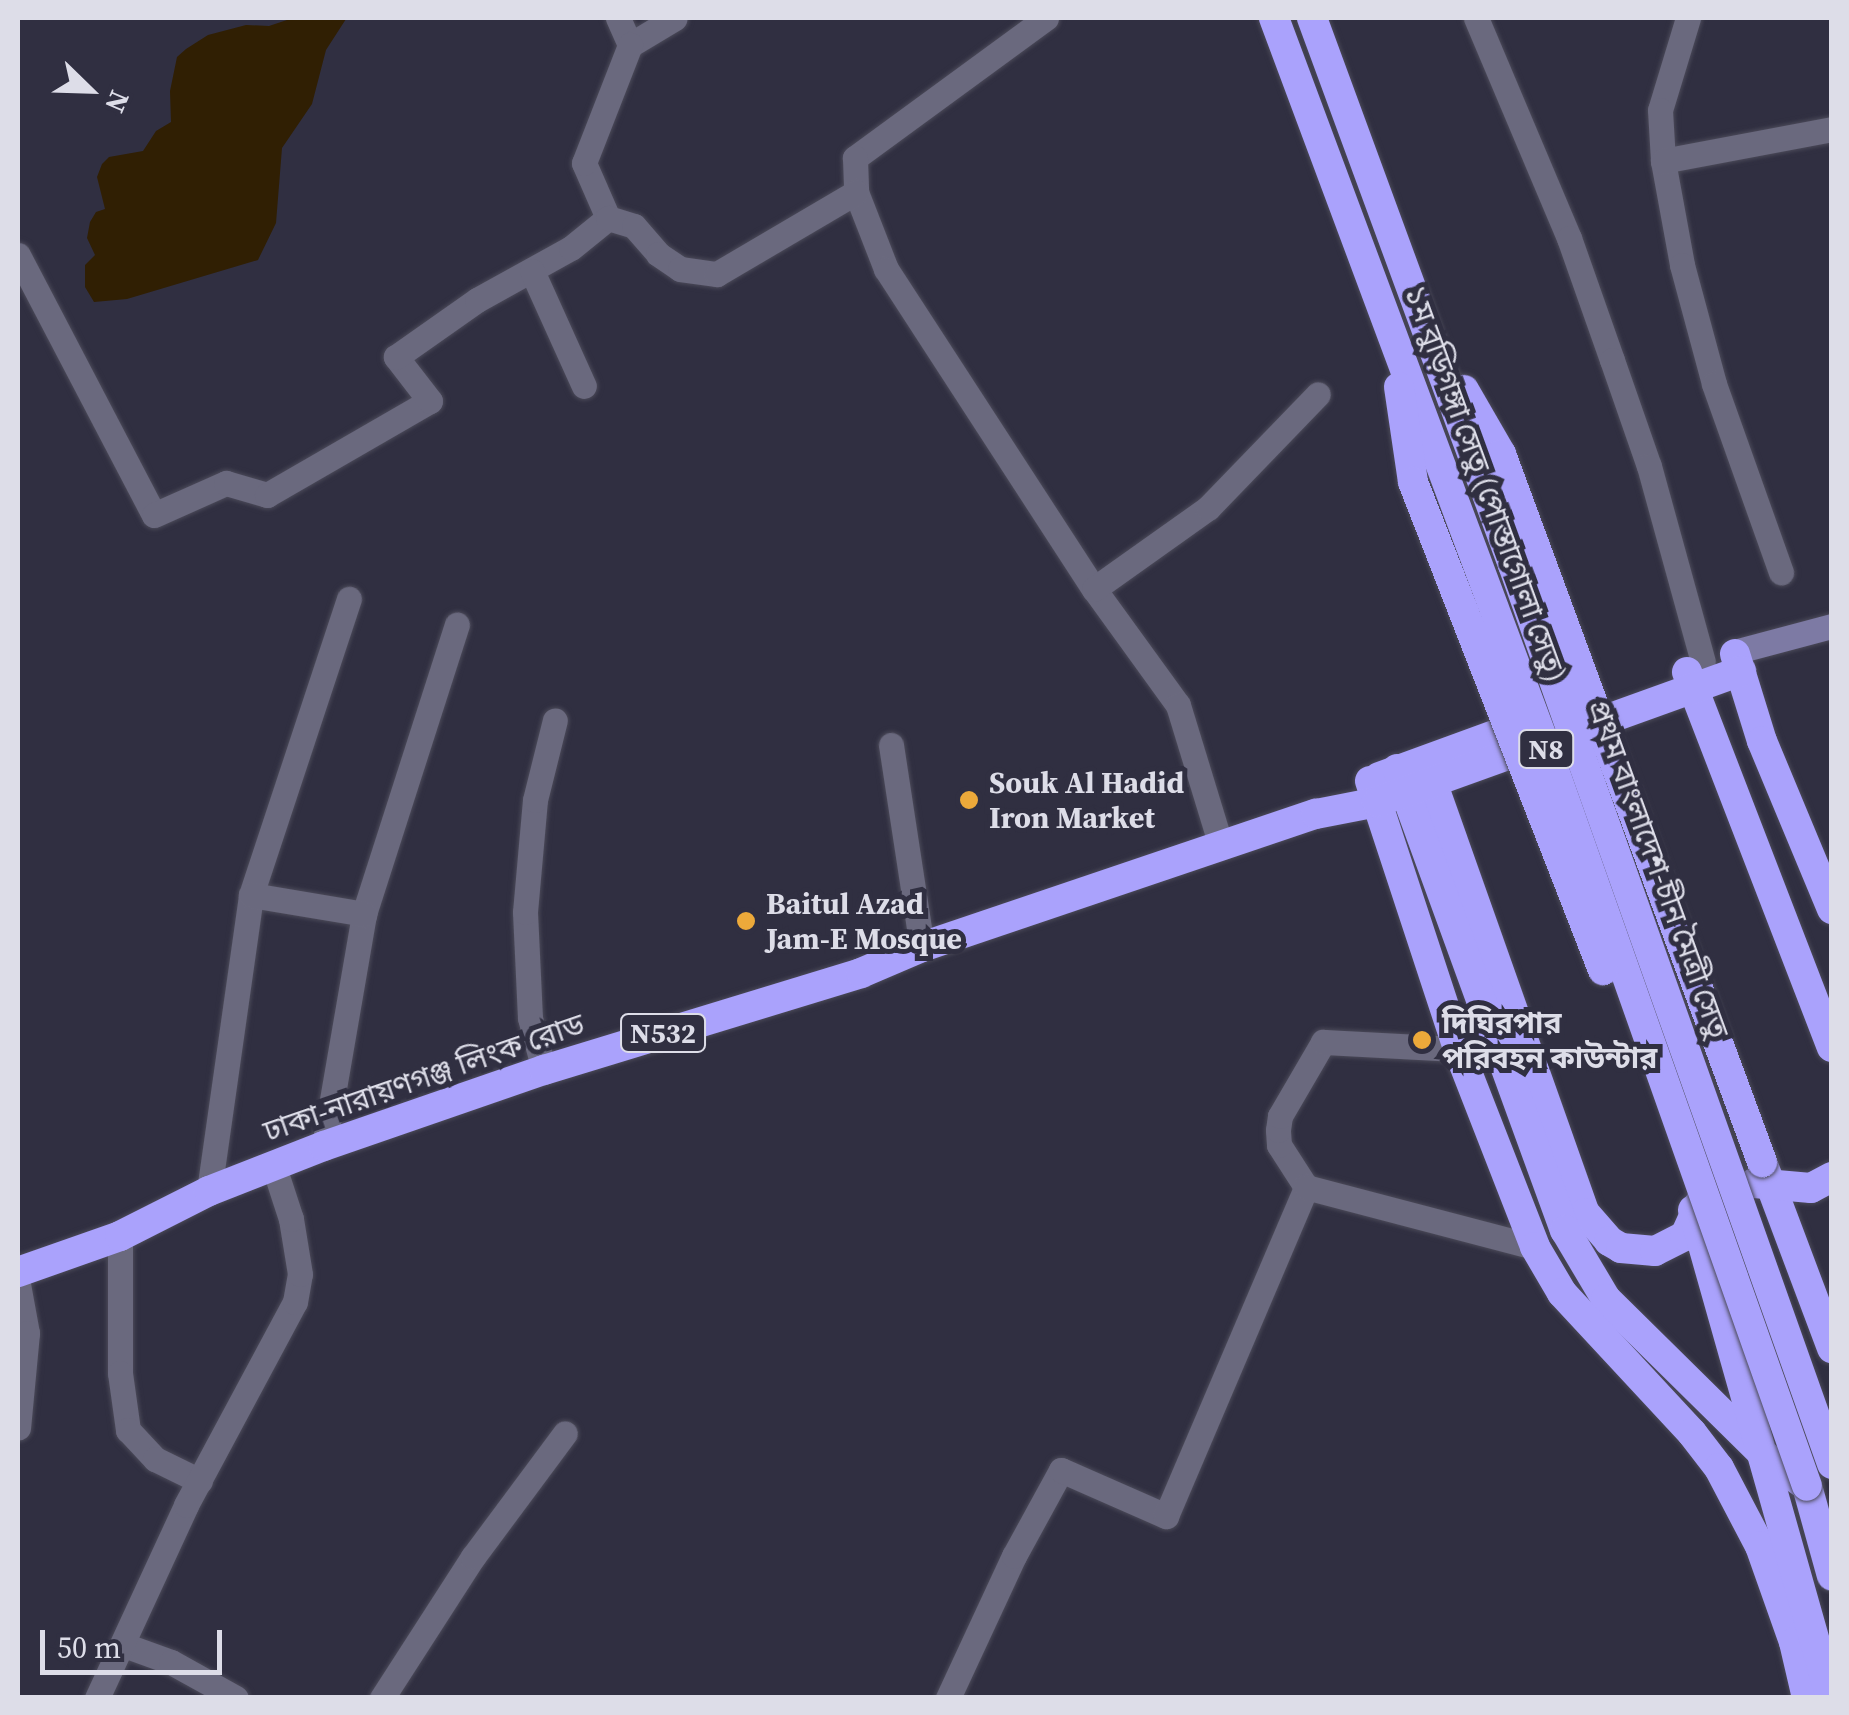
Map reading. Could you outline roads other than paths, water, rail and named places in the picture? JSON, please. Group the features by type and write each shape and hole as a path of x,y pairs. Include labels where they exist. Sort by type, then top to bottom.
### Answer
{"highway":[{"name":"১ম বুড়িগঙ্গা সেতু (পোস্তাগোলা সেতু)","path":"1274,18 1548,753 1696,1202 1807,1486"},
{"name":"প্রথম বাংলাদেশ-চীন মৈত্রী সেতু","path":"1312,18 1832,1464"},
{"path":"1422,318 1501,454 1832,1348"},
{"path":"1738,661 1762,741 1832,909"},
{"name":"ঢাকা-নারায়ণগঞ্জ লিংক রোড","path":"18,1272 120,1236 210,1192 324,1146 544,1070 861,973 922,947 1316,814 1738,661"},
{"path":"1698,675 1832,1004"},
{"path":"1698,675 1832,1048"},
{"path":"1401,780 1585,1213 1610,1242 1642,1251 1668,1248 1685,1236 1696,1202"},
{"path":"1401,780 1458,1049 1536,1248 1562,1293 1692,1432 1738,1500 1778,1596 1807,1698"},
{"path":"1401,780 1544,1174 1578,1254 1606,1299 1766,1457 1807,1486"},
{"path":"1732,1178 1766,1174 1811,1188 1832,1178"},
{"path":"1696,1202 1831,1698"},
{"name":"N8","path":"1807,1486 1832,1576"}],"main road":[{"path":"1738,661 1832,626"}],"street":[{"path":"618,18 630,45"},
{"path":"675,18 630,45 584,163 608,218 634,226 658,254 680,269 717,274 856,192"},
{"path":"1046,18 855,158 856,192 886,268 1094,589 1178,705 1221,846"},
{"path":"1476,18 1569,238 1649,466 1698,675"},
{"path":"1688,18 1660,110 1663,161 1682,265 1714,384 1780,572"},
{"path":"1663,161 1832,129"},
{"path":"18,255 154,516 226,483 268,496 430,401 396,357 477,300 532,271 608,218"},
{"path":"532,271 584,386"},
{"path":"1094,589 1208,508 1318,394"},
{"path":"210,1192 251,894 348,598"},
{"path":"324,1146 364,914 457,624"},
{"path":"544,1070 530,1018 525,912 535,800 555,720"},
{"path":"891,745 922,947"},
{"path":"251,894 364,914"},
{"path":"1458,1049 1324,1042 1280,1116 1278,1145 1306,1187 1536,1248"},
{"path":"97,1698 200,1481 295,1302 300,1274 291,1220 274,1167"},
{"path":"948,1698 1014,1556 1061,1470 1166,1516 1306,1187"},
{"path":"120,1236 120,1373 128,1430 155,1459 200,1481"},
{"path":"18,1284 28,1333 18,1428"},
{"path":"382,1698 473,1557 565,1432"},
{"path":"124,1645 171,1662 236,1698"}],"place":[{"name":"Souk Al Hadid Iron Market","path":"969,800"},
{"name":"Baitul Azad Jam-E Mosque","path":"746,921"},
{"name":"দিঘিরপার পরিবহন কাউন্টার","path":"1422,1040"}]}
